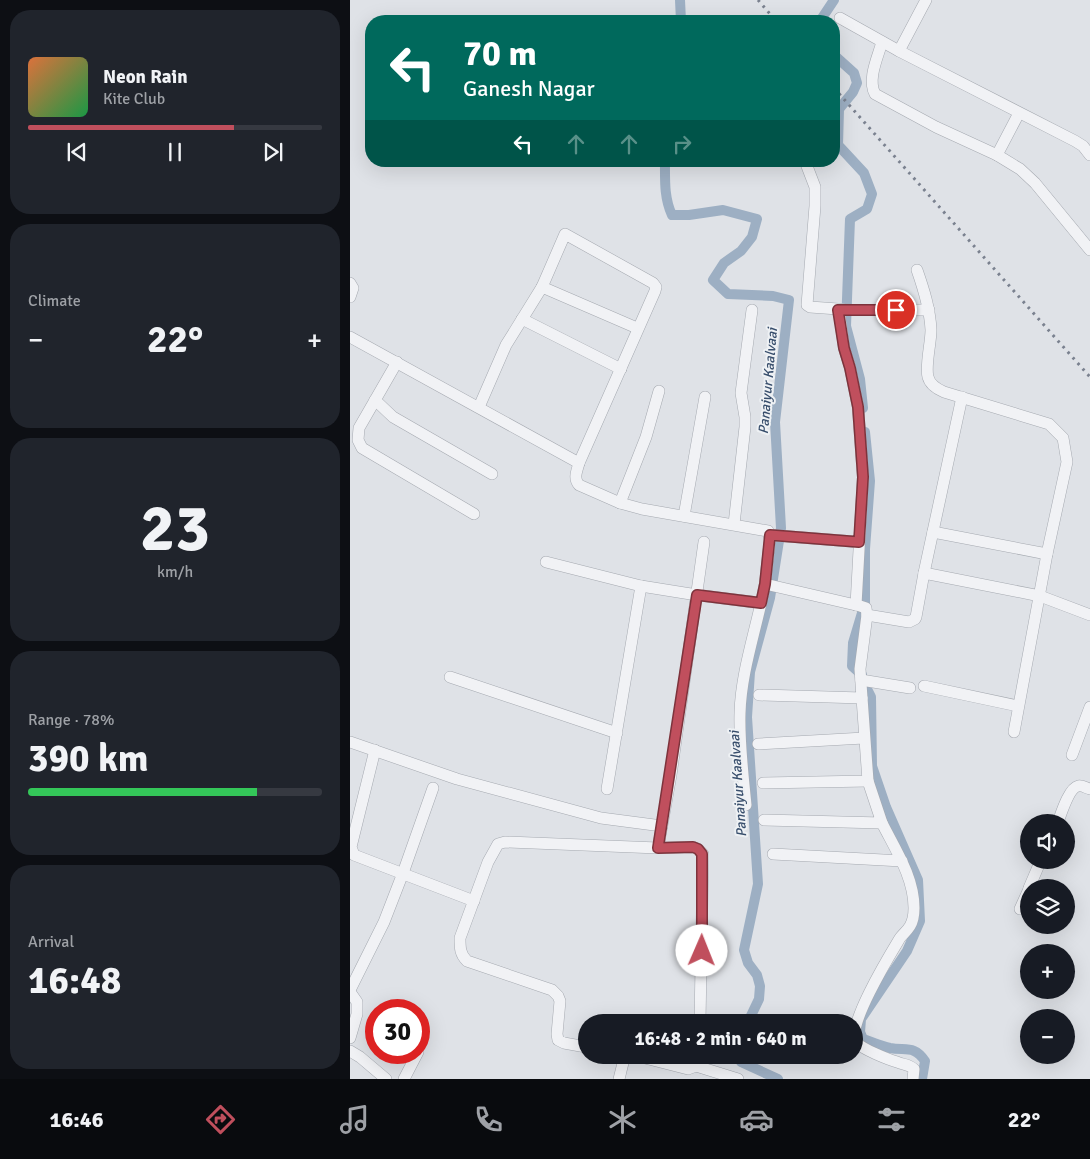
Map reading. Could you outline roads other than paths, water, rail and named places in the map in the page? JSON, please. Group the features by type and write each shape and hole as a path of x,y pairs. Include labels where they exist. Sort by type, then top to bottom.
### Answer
{"street":[{"path":"899,51 926,0"},
{"path":"840,18 899,51 1075,141 1084,146 1090,155"},
{"path":"882,42 872,82 872,89 875,94 936,127 997,155 1020,170 1035,184 1090,250"},
{"path":"997,155 1019,113"},
{"path":"807,167 815,187 806,302 810,307 844,310 929,310"},
{"path":"479,407 506,345 542,287 565,234 653,283 656,287 579,463 576,482 620,503 684,516 763,528 773,535 859,542"},
{"path":"917,270 929,310 931,332 927,376 936,389 1049,424 1064,438 1067,462 1047,554 1014,732"},
{"path":"350,284 353,288 350,297"},
{"path":"542,287 638,328"},
{"path":"734,524 745,427 741,393 752,310"},
{"path":"844,310 844,348 858,407 863,477 859,542 862,609 860,675 868,781 882,823 902,862 911,885 914,908 910,926 870,991 857,1022 854,1036 856,1042 864,1047 898,1063 909,1064 914,1069 913,1079"},
{"path":"522,319 621,369"},
{"path":"350,337 579,463"},
{"path":"397,362 360,428 358,440 362,448 474,514"},
{"path":"620,503 646,437 659,391"},
{"path":"684,516 705,396"},
{"path":"771,586 909,622 915,619 962,397"},
{"path":"375,400 393,417 492,474"},
{"path":"933,532 1047,554"},
{"path":"746,805 740,712 743,684 761,603 771,586 773,535"},
{"path":"658,848 704,542"},
{"path":"546,562 641,586 761,603"},
{"path":"924,573 1040,596 1090,615"},
{"path":"607,790 641,586"},
{"path":"860,675 910,688"},
{"path":"450,677 617,733"},
{"path":"924,686 1018,706"},
{"path":"759,695 862,698"},
{"path":"1072,755 1090,707"},
{"path":"758,744 864,738"},
{"path":"350,742 457,780 601,818 662,826"},
{"path":"375,750 351,847 355,857 403,873 474,901"},
{"path":"763,783 868,781"},
{"path":"1062,814 1072,790 1077,786 1090,789"},
{"path":"350,1038 357,1014 357,1002 350,991 384,922 432,788"},
{"path":"764,820 882,823"},
{"path":"578,1046 558,1040 560,1001 552,990 472,963 462,956 460,938 488,862 498,844 505,842 658,848 693,847 698,849 702,854 700,1014"},
{"path":"773,854 902,862"},
{"path":"350,1051 386,1079"},
{"path":"404,1079 412,1064"},
{"path":"619,1079 623,1064"},
{"path":"668,1064 688,1069 693,1064"},
{"path":"706,1064 738,1079"}],"waterway":[{"name":"Panaiyur Kaalvaai","path":"680,0 681,15"},
{"path":"824,15 834,0"},
{"path":"840,60 854,73 857,83 853,92 840,108"},
{"path":"840,147 864,173 872,194 867,209 850,219 846,326 860,379 863,408"},
{"name":"Panaiyur Kaalvaai","path":"665,167 666,195 672,215 689,215 723,210 757,219 752,237 741,251 724,263 713,280 728,294 773,296 789,300 775,422 781,528 770,598 750,672 747,717 758,884 744,950 748,963 757,975 760,986 759,999 752,1014"},
{"path":"862,675 852,666 853,643 865,603 865,549 870,481 865,432"},
{"path":"867,689 871,697 872,766 886,807 918,880 920,921 907,951 861,1019 860,1032 863,1039 887,1047 913,1051 921,1056 925,1061 922,1079"},
{"name":"Panaiyur Kaalvaai","path":"745,1064 778,1079"}],"railway":[{"path":"758,0 771,15"},
{"path":"840,95 1090,377"}]}
